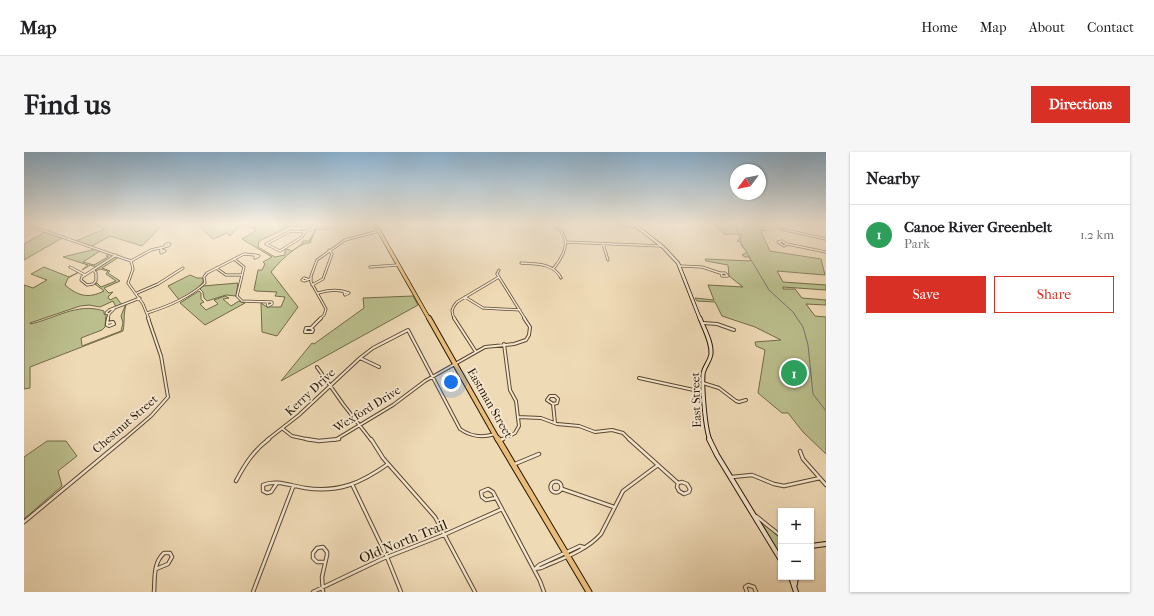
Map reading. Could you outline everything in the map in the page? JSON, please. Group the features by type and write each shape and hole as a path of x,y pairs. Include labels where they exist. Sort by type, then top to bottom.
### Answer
{"main road":[{"name":"Eastman Street","path":"386,245 513,465 589,592"}],"street":[{"path":"85,245 131,261 151,250 162,249 165,246"},
{"path":"267,245 278,251 290,245"},
{"path":"311,328 323,317 326,311 325,305 312,285 310,279 316,260 339,245"},
{"path":"553,269 560,260 564,245"},
{"path":"603,245 608,260"},
{"path":"634,245 662,245"},
{"name":"East Street","path":"662,245 672,254 680,266 703,323 711,349 711,355 705,366 704,384 708,436 730,477 778,555"},
{"path":"790,245 826,252"},
{"path":"312,285 323,279 332,254 329,250"},
{"path":"147,313 178,303 195,293 205,283 204,277 207,273 216,268 244,254 255,255"},
{"path":"92,270 96,273 96,281 95,283 88,285 81,280 85,275 92,270 116,255"},
{"path":"234,259 244,267 237,296 238,299 242,301 267,302"},
{"name":"Chestnut Street","path":"24,522 151,416 167,399 161,356 147,313 140,298 128,282 134,269 131,261"},
{"path":"521,263 553,269 559,273 561,278"},
{"path":"370,267 398,265"},
{"path":"680,266 702,267 720,273"},
{"path":"70,267 85,275"},
{"path":"136,294 155,286 183,268"},
{"path":"216,268 226,275 242,276"},
{"path":"476,352 451,311 454,304 499,277 497,272 499,270"},
{"name":"Wexford Drive","path":"283,429 292,436 327,441 340,438 393,405 432,377 476,352 491,345 521,343 527,339 530,335 530,325 499,277"},
{"path":"318,293 327,291 344,292"},
{"path":"465,297 485,309 520,310"},
{"path":"107,323 109,314 106,313 107,311 140,298"},
{"path":"703,323 717,324 734,330"},
{"name":"Kerry Drive","path":"236,481 255,450 283,429 360,358 373,348 408,330 432,377"},
{"path":"499,440 516,432 518,428 516,400 510,390 504,344"},
{"path":"360,358 379,367"},
{"path":"317,367 359,425 375,444 380,454 432,512 446,534 474,592"},
{"path":"432,377 460,429 475,437 485,437 495,434"},
{"path":"639,378 704,392"},
{"path":"704,384 718,388 736,401 739,402 746,400"},
{"path":"550,396 555,396 558,399 557,403 553,404 547,400 550,396"},
{"path":"553,404 555,423"},
{"path":"518,417 541,418 555,423 579,426 595,432 612,430 623,433 678,483 681,482 686,484 689,488 689,492 686,494 680,492 677,487 678,483"},
{"path":"800,450 803,459 826,485"},
{"path":"513,465 538,454"},
{"path":"277,483 271,492 265,493 263,491 263,486 270,482 329,490 341,488 375,474 388,464"},
{"path":"534,569 541,568 567,554 582,550 599,537 624,489 658,465"},
{"path":"730,477 752,475 774,484 784,486 820,478"},
{"path":"562,489 559,492 554,492 550,488 550,484 552,481 557,482 561,485 562,489 614,507"},
{"path":"352,484 387,557 401,592"},
{"path":"253,592 294,486"},
{"path":"496,498 486,500 482,497 481,492 485,489 490,490 496,498 534,569 544,592"},
{"name":"Old North Trail","path":"312,592 387,557 446,534 502,509"},
{"path":"753,514 778,534"},
{"path":"814,546 826,544"},
{"path":"324,592 322,577 327,553 326,550 321,547 317,548 313,553 313,558 317,562 325,562"},
{"path":"154,592 156,569 157,560 161,554 167,552 171,553 172,557 169,563 156,569"},
{"path":"792,580 796,592"},
{"path":"794,584 795,580"},
{"path":"747,592 745,587 748,585 754,587 756,592"}],"green space":[{"path":"24,245 51,245 24,260"},
{"path":"251,245 258,245 258,247 275,257 285,255 285,250 287,249 292,251 301,245 304,245 295,249 284,258 271,272 298,307 277,336 262,332 261,303 267,307 281,307 285,297 275,296 277,292 254,290 258,270 262,270 265,264 263,262 272,257"},
{"path":"741,245 767,245 770,251 821,259 825,275 777,271 783,282 826,285 826,290 783,287 783,289 795,289 802,298 826,300 826,305 806,304 815,316 826,317 826,454 803,432 788,413 782,413 758,393 765,350 756,346 755,342 781,340 755,327 722,316 715,302 697,301 695,298 714,300 708,285 743,287 729,276 728,265 706,261 705,259 751,261 749,257 742,255 747,252"},
{"path":"96,249 100,251 83,262 94,265 108,257 106,256 109,254 114,256 96,267 90,265 82,270 88,265 63,257"},
{"path":"115,257 119,257 102,268 110,271 108,273 120,281 104,288 109,293 113,292 108,297 110,300 116,297 122,305 116,307 113,301 100,307 89,305 80,306 30,324 75,310 94,309 104,311 104,314 106,315 105,327 102,330 81,338 82,346 121,331 123,323 121,316 126,305 123,331 30,367 30,388 24,389 24,285 33,288 47,280 31,274 44,267 69,277 79,272 68,278 65,285 79,294 88,296 93,295 104,291 95,284 97,283 101,287 116,281 106,274 108,271 100,269 95,270"},
{"path":"190,275 197,278 203,278 203,282 196,291 180,301 168,286"},
{"path":"238,283 236,296 226,295 207,301 200,289 203,286"},
{"path":"199,291 201,293 201,299 204,302 200,304 206,310 218,304 214,300 225,296 229,298 223,299 231,306 239,301 245,303 205,325 180,303"},
{"path":"413,296 418,305 281,381 312,343 314,344 364,308 363,298"},
{"path":"47,441 66,441 77,456 58,471 62,486 24,519 24,457"},
{"path":"760,522 762,522 778,536 778,552"}],"waterway":[{"path":"742,245 769,290 793,312 803,327 808,345 813,394 826,411"}],"place":[{"name":"Canoe River Greenbelt","path":"794,373"}]}
